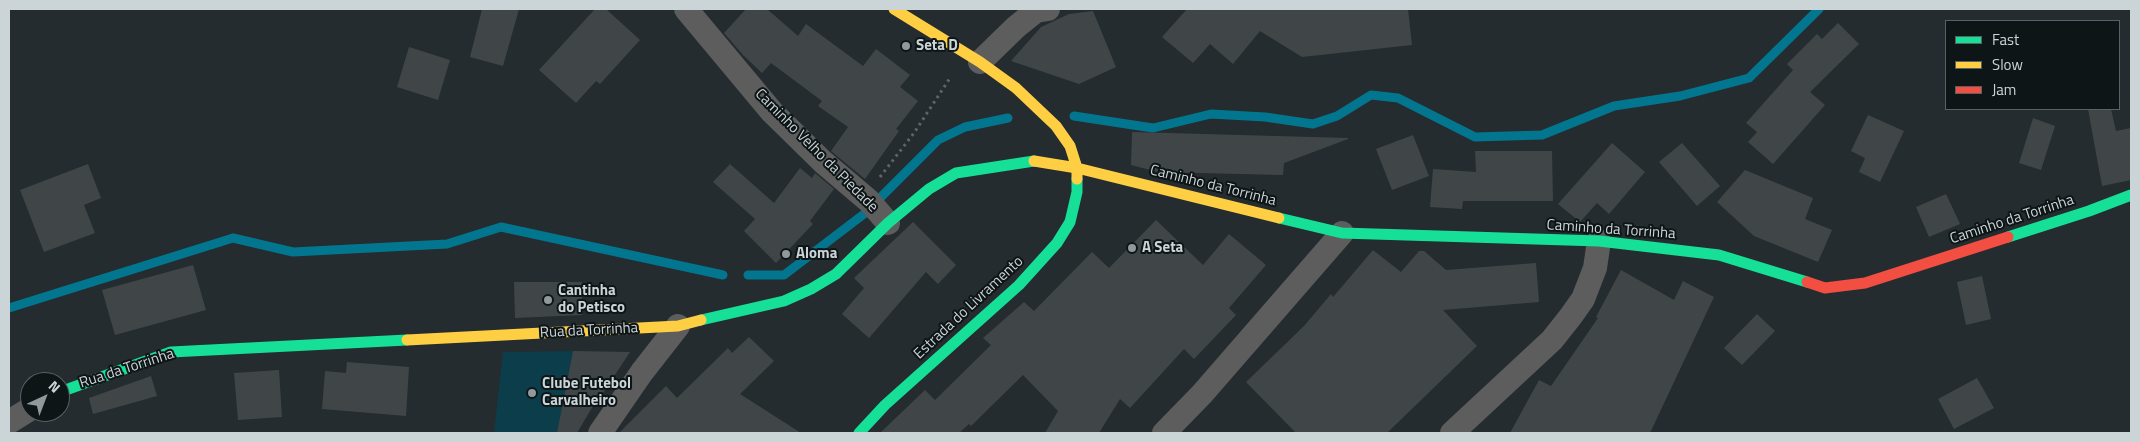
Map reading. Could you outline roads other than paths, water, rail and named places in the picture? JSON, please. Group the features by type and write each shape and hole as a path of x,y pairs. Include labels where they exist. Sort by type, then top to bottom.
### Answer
{"street":[{"name":"Caminho Velho da Piedade","path":"686,9 772,112 823,162 867,199 888,223"},
{"name":"Estrada do Livramento","path":"858,433 885,406 1019,286 1057,243 1070,222 1077,192 1077,168 1070,146 1056,126 1016,88 973,58 894,9"},
{"path":"973,58 1036,11 1048,9"},
{"name":"Rua da Torrinha","path":"70,388 170,352 678,326 784,301 811,289 836,274 888,223 928,189 956,173 1037,161 1077,168"},
{"name":"Caminho da Torrinha","path":"1077,168 1342,233 1599,241 1719,255 1825,288 1865,283 2089,212 2131,195"},
{"path":"1164,433 1227,365 1342,233"},
{"path":"1452,433 1552,340 1571,316 1583,299 1595,268 1599,241"},
{"path":"600,433 642,372 678,326"},
{"path":"9,422 20,415"}],"waterway":[{"path":"1074,116 1153,128 1211,114 1265,117 1313,124 1337,116 1371,95 1398,98 1475,137 1542,135 1614,106 1680,96 1749,78 1819,9"},
{"path":"748,275 784,275 864,214 938,140 965,127 1008,118"},
{"path":"9,308 233,238 293,252 447,244 501,227 723,275"}],"place":[{"name":"Seta D","path":"906,46"},
{"name":"A Seta","path":"1132,248"},
{"name":"Aloma","path":"786,254"},
{"name":"Cantinha do Petisco","path":"548,300"},
{"name":"Clube Futebol Carvalheiro","path":"532,393"}]}
